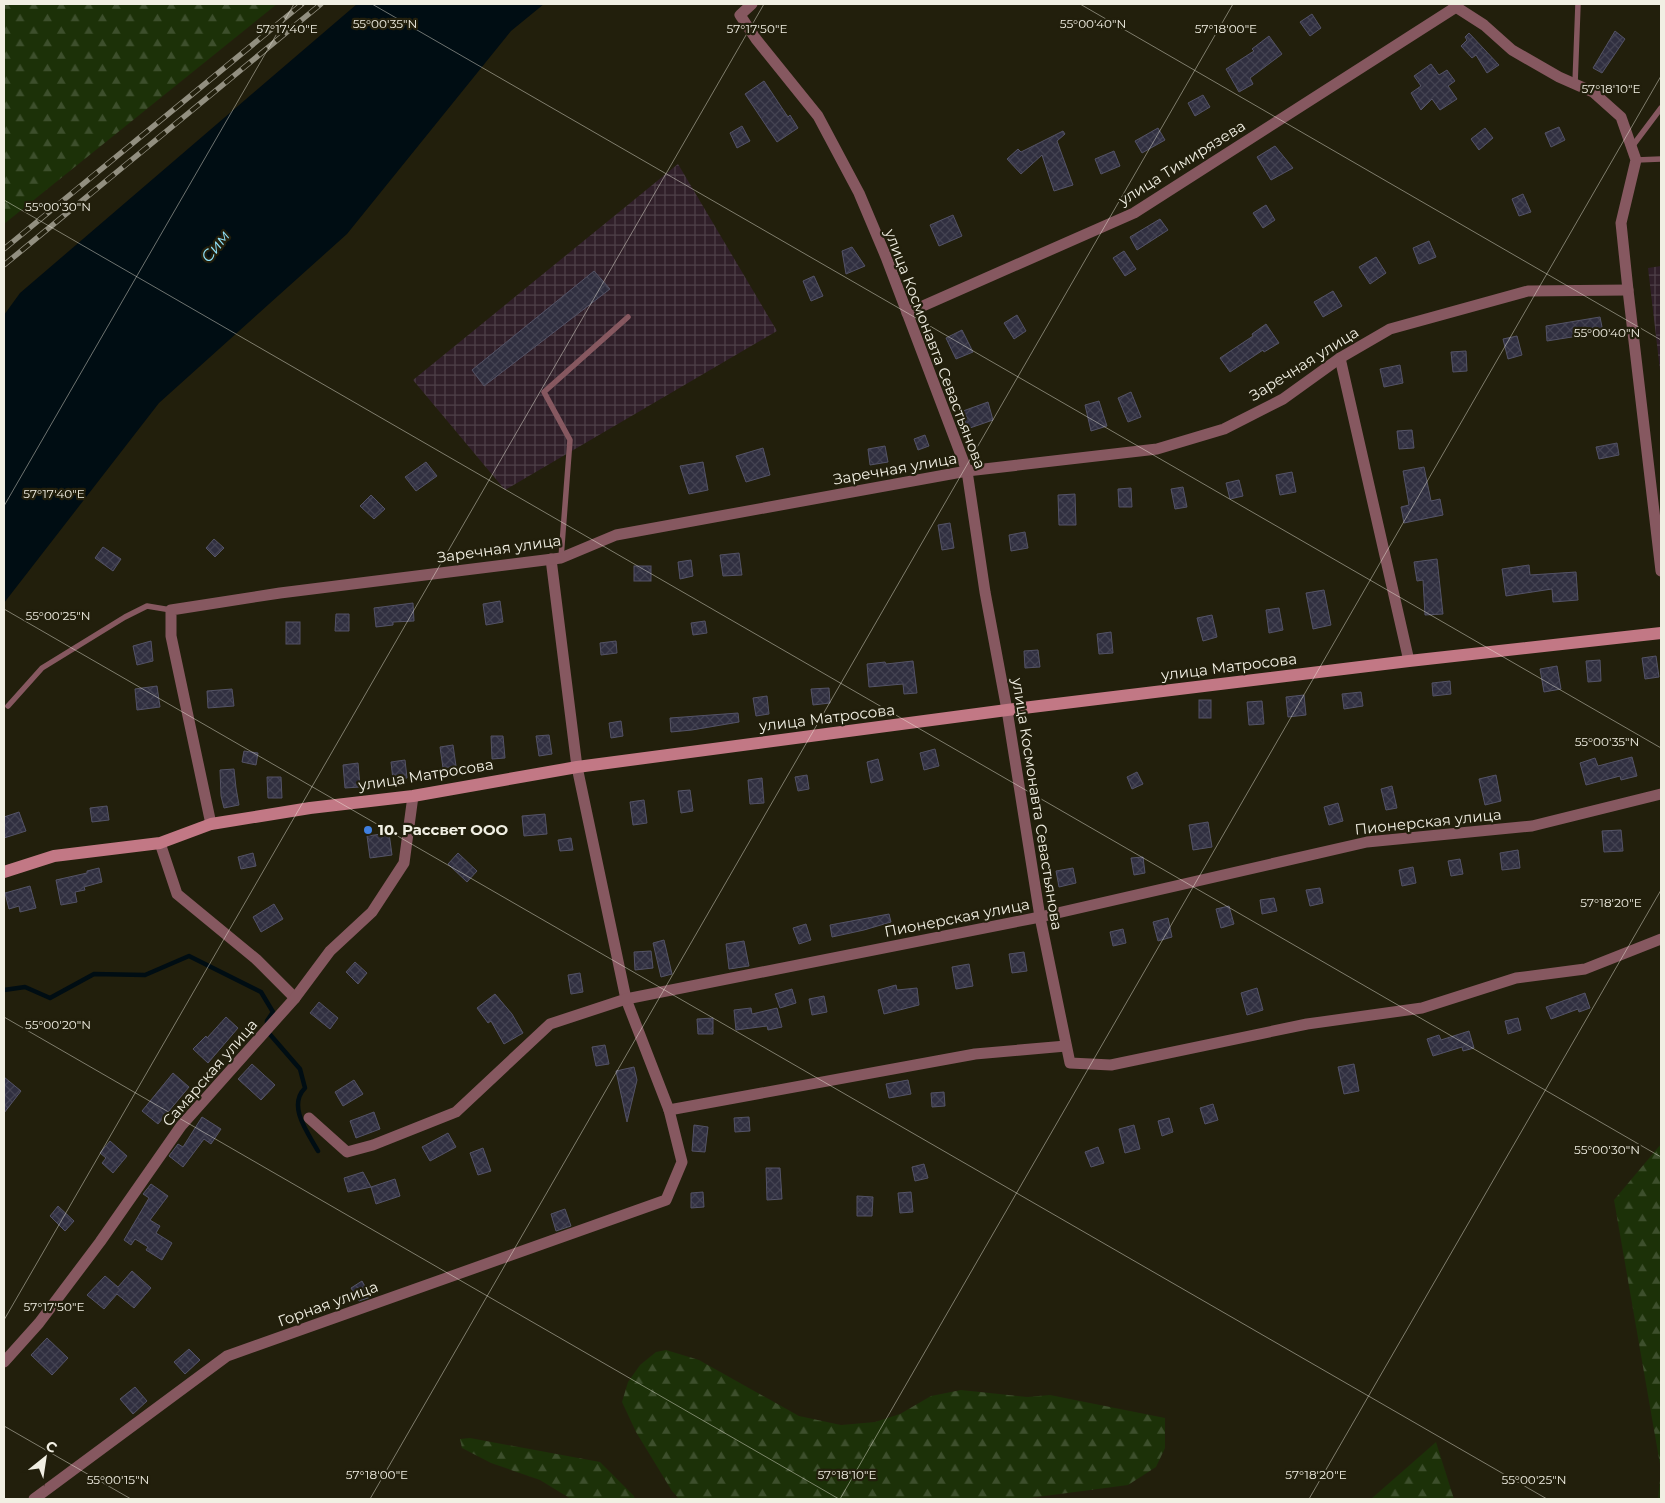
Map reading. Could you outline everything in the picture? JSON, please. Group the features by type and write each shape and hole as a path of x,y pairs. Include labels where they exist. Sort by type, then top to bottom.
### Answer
{"main road":[{"name":"улица Матросова","path":"4,872 54,856 160,843 211,824 310,808 413,796 576,767 1006,710 1409,661 1661,633"}],"street":[{"name":"улица Космонавта Севастьянова","path":"752,4 740,15 756,39 818,116 858,193 886,257 967,471 985,592 1040,917 1070,1063 1111,1065 1307,1024 1422,1008 1516,978 1585,969 1661,939"},
{"name":"улица Тимирязева","path":"907,313 1134,213 1455,5"},
{"path":"1455,5 1484,25 1512,50 1559,77 1593,92 1621,117 1636,160 1621,223 1661,571"},
{"name":"Заречная улица","path":"171,610 280,593 556,558 616,535 967,471 1157,450 1224,429 1283,399 1340,358 1390,329 1528,290 1628,290"},
{"path":"1340,358 1409,661"},
{"path":"556,558 576,767 626,999 669,1110 975,1054 1066,1046"},
{"path":"171,610 170,636 211,824"},
{"name":"Пионерская улица","path":"309,1118 347,1152 373,1145 456,1112 550,1024 626,999 1040,917 1367,842 1532,826 1661,794"},
{"name":"Самарская улица","path":"4,1362 39,1323 100,1242 181,1126 295,998 330,952 372,912 404,863 413,796"},
{"path":"160,843 177,894 256,959 295,998"},
{"name":"Горная улица","path":"34,1499 228,1356 666,1200 682,1162 669,1110"}],"lane":[{"path":"1575,84 1578,4"},
{"path":"1632,148 1661,108"},
{"path":"1636,160 1661,159"},
{"path":"556,558 570,440 544,392 628,317"},
{"name":"Заречная улица","path":"8,706 42,668 125,617 147,606 171,610"}],"shaded area":[{"path":"678,164 777,331 505,490 413,380"},
{"path":"1661,266 1661,379 1648,268"}],"green space":[{"path":"4,4 277,4 4,224"},
{"path":"1661,1144 1661,1470 1614,1200"},
{"path":"666,1350 699,1360 799,1416 841,1425 875,1422 900,1414 931,1396 961,1390 1027,1397 1050,1395 1165,1418 1165,1448 1156,1467 1128,1485 1022,1499 679,1499 672,1491 636,1432 622,1402 628,1382 640,1365 656,1352"},
{"path":"470,1438 600,1462 635,1499 571,1499 540,1480 491,1463 462,1448 460,1439"},
{"path":"1436,1442 1454,1499 1371,1499"},
{"path":"1661,1470 1661,1499 1658,1499"}],"water":[{"name":"Сим","path":"357,4 544,4 511,31 347,234 159,403 4,603 4,315 20,293"}],"building":[{"path":"1312,14 1321,28 1310,36 1300,22"},
{"path":"1615,31 1625,39 1602,73 1593,68"},
{"path":"1469,33 1499,65 1487,73 1476,55 1472,58 1461,46 1467,40 1465,37"},
{"path":"1269,36 1282,54 1250,78 1253,84 1239,92 1226,69 1254,51 1252,49"},
{"path":"1431,64 1439,75 1447,70 1455,81 1448,86 1457,99 1440,110 1432,99 1421,110 1411,93 1421,86 1414,76"},
{"path":"764,81 788,117 790,115 798,128 777,142 745,94"},
{"path":"1203,95 1210,107 1195,116 1188,103"},
{"path":"742,126 750,141 737,148 730,133"},
{"path":"1559,127 1565,140 1551,147 1545,133"},
{"path":"1158,128 1165,140 1142,153 1135,141"},
{"path":"1485,128 1493,138 1479,150 1471,139"},
{"path":"1063,131 1065,134 1057,141 1073,185 1054,191 1042,155 1021,174 1007,159 1018,149 1021,152"},
{"path":"1275,146 1293,168 1271,180 1257,157"},
{"path":"1114,151 1120,166 1101,174 1095,159"},
{"path":"1523,194 1531,212 1519,216 1512,199"},
{"path":"1266,205 1275,220 1263,228 1253,213"},
{"path":"953,215 962,236 939,246 930,225"},
{"path":"1160,219 1168,230 1137,250 1130,237"},
{"path":"1429,241 1436,257 1419,264 1413,248"},
{"path":"852,247 865,266 846,274 842,251"},
{"path":"1124,251 1136,269 1125,276 1113,258"},
{"path":"1376,257 1386,273 1370,284 1359,267"},
{"path":"594,271 610,289 484,386 472,370"},
{"path":"814,276 823,296 811,301 803,281"},
{"path":"1333,291 1342,306 1323,317 1314,302"},
{"path":"1017,315 1026,331 1014,339 1004,323"},
{"path":"1600,317 1603,332 1547,341 1546,326"},
{"path":"1266,324 1279,343 1264,352 1263,350 1230,372 1220,358 1253,336 1252,334"},
{"path":"962,330 973,352 956,359 946,338"},
{"path":"1517,336 1522,355 1508,359 1503,339"},
{"path":"1466,351 1467,371 1453,372 1451,352"},
{"path":"1400,365 1403,383 1384,387 1380,369"},
{"path":"1131,392 1141,417 1128,422 1118,398"},
{"path":"1099,401 1107,426 1091,431 1085,405"},
{"path":"988,402 993,420 967,429 963,411"},
{"path":"1412,430 1414,448 1399,449 1397,431"},
{"path":"925,435 929,446 918,450 914,439"},
{"path":"1617,443 1619,455 1599,459 1596,447"},
{"path":"885,446 888,462 870,465 868,449"},
{"path":"763,448 770,475 746,482 736,456"},
{"path":"426,462 437,476 416,491 405,477"},
{"path":"703,462 708,490 689,494 680,466"},
{"path":"1424,467 1431,501 1440,499 1443,515 1404,523 1401,507 1409,505 1403,471"},
{"path":"1292,472 1296,492 1280,495 1276,475"},
{"path":"1239,480 1243,496 1230,499 1226,483"},
{"path":"1183,487 1187,507 1175,509 1171,489"},
{"path":"1131,488 1132,507 1119,507 1118,489"},
{"path":"1075,494 1076,525 1059,525 1058,495"},
{"path":"371,495 385,509 374,519 360,506"},
{"path":"950,523 954,548 942,550 938,525"},
{"path":"1025,532 1028,548 1011,551 1009,535"},
{"path":"214,539 224,548 215,557 206,548"},
{"path":"103,547 121,559 113,571 95,558"},
{"path":"739,553 742,575 723,576 720,555"},
{"path":"1437,559 1443,614 1425,615 1423,580 1417,581 1414,562"},
{"path":"691,560 693,576 680,579 678,562"},
{"path":"1529,565 1530,575 1576,572 1578,600 1553,602 1552,589 1506,596 1502,569"},
{"path":"634,566 651,566 651,581 634,581"},
{"path":"1324,590 1331,625 1313,629 1306,593"},
{"path":"500,601 503,622 486,625 483,604"},
{"path":"413,603 414,621 393,622 393,625 376,627 374,608"},
{"path":"1279,608 1283,630 1269,633 1266,610"},
{"path":"336,614 349,614 349,631 335,631"},
{"path":"1212,615 1217,637 1203,641 1197,618"},
{"path":"705,621 707,633 693,635 691,623"},
{"path":"286,622 300,622 300,644 286,644"},
{"path":"1111,632 1113,653 1099,654 1097,634"},
{"path":"151,641 153,661 137,665 133,646"},
{"path":"616,641 617,653 601,655 600,643"},
{"path":"1038,650 1040,667 1025,668 1024,651"},
{"path":"1656,656 1659,677 1645,679 1642,658"},
{"path":"1600,660 1601,681 1588,682 1586,661"},
{"path":"913,661 917,693 904,694 903,684 869,687 867,664"},
{"path":"1557,666 1561,689 1544,692 1540,669"},
{"path":"1450,681 1451,694 1433,696 1432,683"},
{"path":"157,686 160,707 137,710 135,689"},
{"path":"829,688 830,703 813,705 811,689"},
{"path":"232,689 234,706 208,708 207,691"},
{"path":"1361,692 1363,706 1344,709 1342,694"},
{"path":"1304,695 1306,715 1288,717 1286,697"},
{"path":"767,696 769,714 756,716 753,698"},
{"path":"1199,700 1211,700 1211,718 1199,718"},
{"path":"1262,701 1264,724 1249,725 1247,702"},
{"path":"738,713 739,722 671,732 670,718"},
{"path":"621,721 623,736 611,738 609,723"},
{"path":"549,735 552,754 539,756 536,736"},
{"path":"491,736 503,736 505,758 492,759"},
{"path":"453,745 456,766 443,768 440,747"},
{"path":"935,749 939,766 924,770 920,753"},
{"path":"244,751 258,753 256,765 242,762"},
{"path":"1632,757 1637,776 1621,780 1620,776 1586,785 1580,763 1595,758 1598,766"},
{"path":"878,759 883,780 871,783 867,762"},
{"path":"405,760 407,778 393,780 391,762"},
{"path":"358,763 360,787 345,788 343,765"},
{"path":"234,769 239,805 224,808 221,796 220,770"},
{"path":"1137,772 1143,784 1132,789 1127,777"},
{"path":"807,775 809,789 798,791 795,777"},
{"path":"1496,775 1501,801 1485,805 1479,779"},
{"path":"267,777 281,777 282,798 268,798"},
{"path":"762,778 764,803 750,804 748,780"},
{"path":"1392,786 1397,808 1386,810 1381,789"},
{"path":"690,790 693,811 681,813 678,791"},
{"path":"644,800 647,823 633,825 630,802"},
{"path":"1338,803 1343,821 1329,825 1324,807"},
{"path":"107,806 109,820 92,822 90,808"},
{"path":"19,812 26,831 4,838 4,817"},
{"path":"545,814 547,834 524,836 522,816"},
{"path":"1208,822 1212,847 1193,850 1189,825"},
{"path":"1621,830 1623,851 1604,852 1602,831"},
{"path":"389,833 392,855 370,858 367,836"},
{"path":"571,838 573,850 560,851 558,840"},
{"path":"1518,850 1520,868 1502,870 1500,853"},
{"path":"253,853 256,866 241,869 238,857"},
{"path":"458,853 477,871 467,882 448,864"},
{"path":"1143,857 1145,873 1134,875 1131,858"},
{"path":"1460,859 1463,874 1451,876 1448,861"},
{"path":"1413,867 1416,883 1402,886 1399,870"},
{"path":"99,868 102,882 84,887 85,890 75,892 77,902 61,905 56,880 87,873 87,871"},
{"path":"1073,868 1076,883 1059,887 1056,871"},
{"path":"30,886 36,908 20,912 19,906 9,909 5,893"},
{"path":"1320,888 1323,903 1310,906 1306,890"},
{"path":"1274,898 1277,911 1262,914 1260,900"},
{"path":"274,904 283,919 261,932 253,917"},
{"path":"1229,906 1234,924 1221,928 1216,909"},
{"path":"889,914 891,922 832,937 830,925"},
{"path":"1168,918 1172,937 1158,941 1153,922"},
{"path":"806,924 811,940 799,944 793,928"},
{"path":"1123,929 1126,943 1113,946 1110,932"},
{"path":"664,940 672,974 661,977 653,943"},
{"path":"744,941 749,966 729,969 726,944"},
{"path":"651,951 653,968 635,970 634,952"},
{"path":"1024,952 1027,971 1012,973 1009,954"},
{"path":"355,962 367,973 358,984 346,972"},
{"path":"969,964 973,986 956,989 952,967"},
{"path":"580,973 583,992 571,994 568,975"},
{"path":"896,985 897,990 917,988 919,1005 884,1014 878,990"},
{"path":"1257,988 1263,1010 1247,1015 1241,993"},
{"path":"792,989 796,1003 780,1008 775,994"},
{"path":"1585,993 1590,1008 1579,1012 1578,1009 1551,1019 1546,1007"},
{"path":"495,994 512,1014 523,1033 504,1044 491,1021 488,1023 477,1008"},
{"path":"824,996 827,1012 812,1015 809,999"},
{"path":"319,1002 338,1018 330,1029 310,1013"},
{"path":"751,1008 752,1014 777,1008 782,1027 768,1030 767,1026 736,1030 734,1010"},
{"path":"226,1017 238,1028 208,1063 193,1049 206,1036 207,1038"},
{"path":"713,1018 713,1034 698,1034 697,1019"},
{"path":"1518,1018 1521,1030 1508,1034 1505,1021"},
{"path":"1469,1031 1474,1048 1463,1051 1462,1047 1433,1056 1427,1039 1439,1035 1441,1040"},
{"path":"605,1045 609,1064 596,1066 592,1047"},
{"path":"252,1064 275,1085 261,1100 238,1079"},
{"path":"1354,1064 1359,1091 1344,1094 1338,1067"},
{"path":"634,1067 637,1080 627,1122 616,1071"},
{"path":"173,1073 189,1087 158,1124 142,1111"},
{"path":"4,1077 21,1091 4,1113"},
{"path":"354,1080 363,1094 343,1106 335,1092"},
{"path":"908,1080 911,1094 889,1098 886,1084"},
{"path":"944,1092 945,1106 932,1107 931,1093"},
{"path":"1213,1104 1218,1120 1205,1124 1200,1108"},
{"path":"374,1112 380,1129 356,1138 350,1121"},
{"path":"202,1117 221,1129 211,1144 204,1139 183,1167 169,1156 178,1144 183,1147"},
{"path":"749,1117 750,1131 735,1132 734,1118"},
{"path":"1169,1118 1173,1132 1162,1136 1158,1121"},
{"path":"694,1125 708,1127 705,1152 692,1151"},
{"path":"1134,1125 1140,1149 1125,1153 1119,1129"},
{"path":"448,1133 456,1147 430,1161 422,1147"},
{"path":"110,1141 127,1156 113,1173 102,1163 106,1158 100,1153"},
{"path":"1098,1147 1104,1163 1091,1167 1085,1152"},
{"path":"483,1148 491,1171 478,1175 470,1153"},
{"path":"924,1164 928,1178 915,1181 912,1167"},
{"path":"766,1168 780,1168 782,1199 767,1200"},
{"path":"363,1172 371,1187 348,1192 344,1178"},
{"path":"395,1179 400,1196 376,1204 371,1187"},
{"path":"151,1184 168,1196 150,1220 160,1226 156,1233 172,1243 162,1260 146,1250 148,1247 135,1239 131,1245 124,1240 149,1198 143,1194"},
{"path":"703,1192 704,1207 691,1208 691,1193"},
{"path":"911,1192 913,1212 900,1213 898,1193"},
{"path":"857,1196 873,1197 872,1216 857,1216"},
{"path":"58,1206 74,1221 65,1231 50,1216"},
{"path":"565,1209 571,1226 556,1231 551,1214"},
{"path":"132,1271 151,1288 134,1308 117,1294 104,1309 87,1295 105,1276 118,1287"},
{"path":"362,1281 371,1297 359,1301 351,1288"},
{"path":"47,1338 68,1358 52,1375 31,1355"},
{"path":"189,1349 200,1360 185,1374 174,1362"},
{"path":"135,1387 147,1401 133,1414 120,1399"}],"waterway":[{"path":"4,990 25,987 50,998 94,974 145,975 189,956 261,992 273,1012 267,1021 267,1031 300,1069 305,1088 300,1095 299,1111 301,1120 318,1151"}],"railway":[{"path":"4,249 302,4"},
{"path":"4,265 321,4"}],"place":[{"name":"10. Рассвет ООО","path":"368,830"}]}
